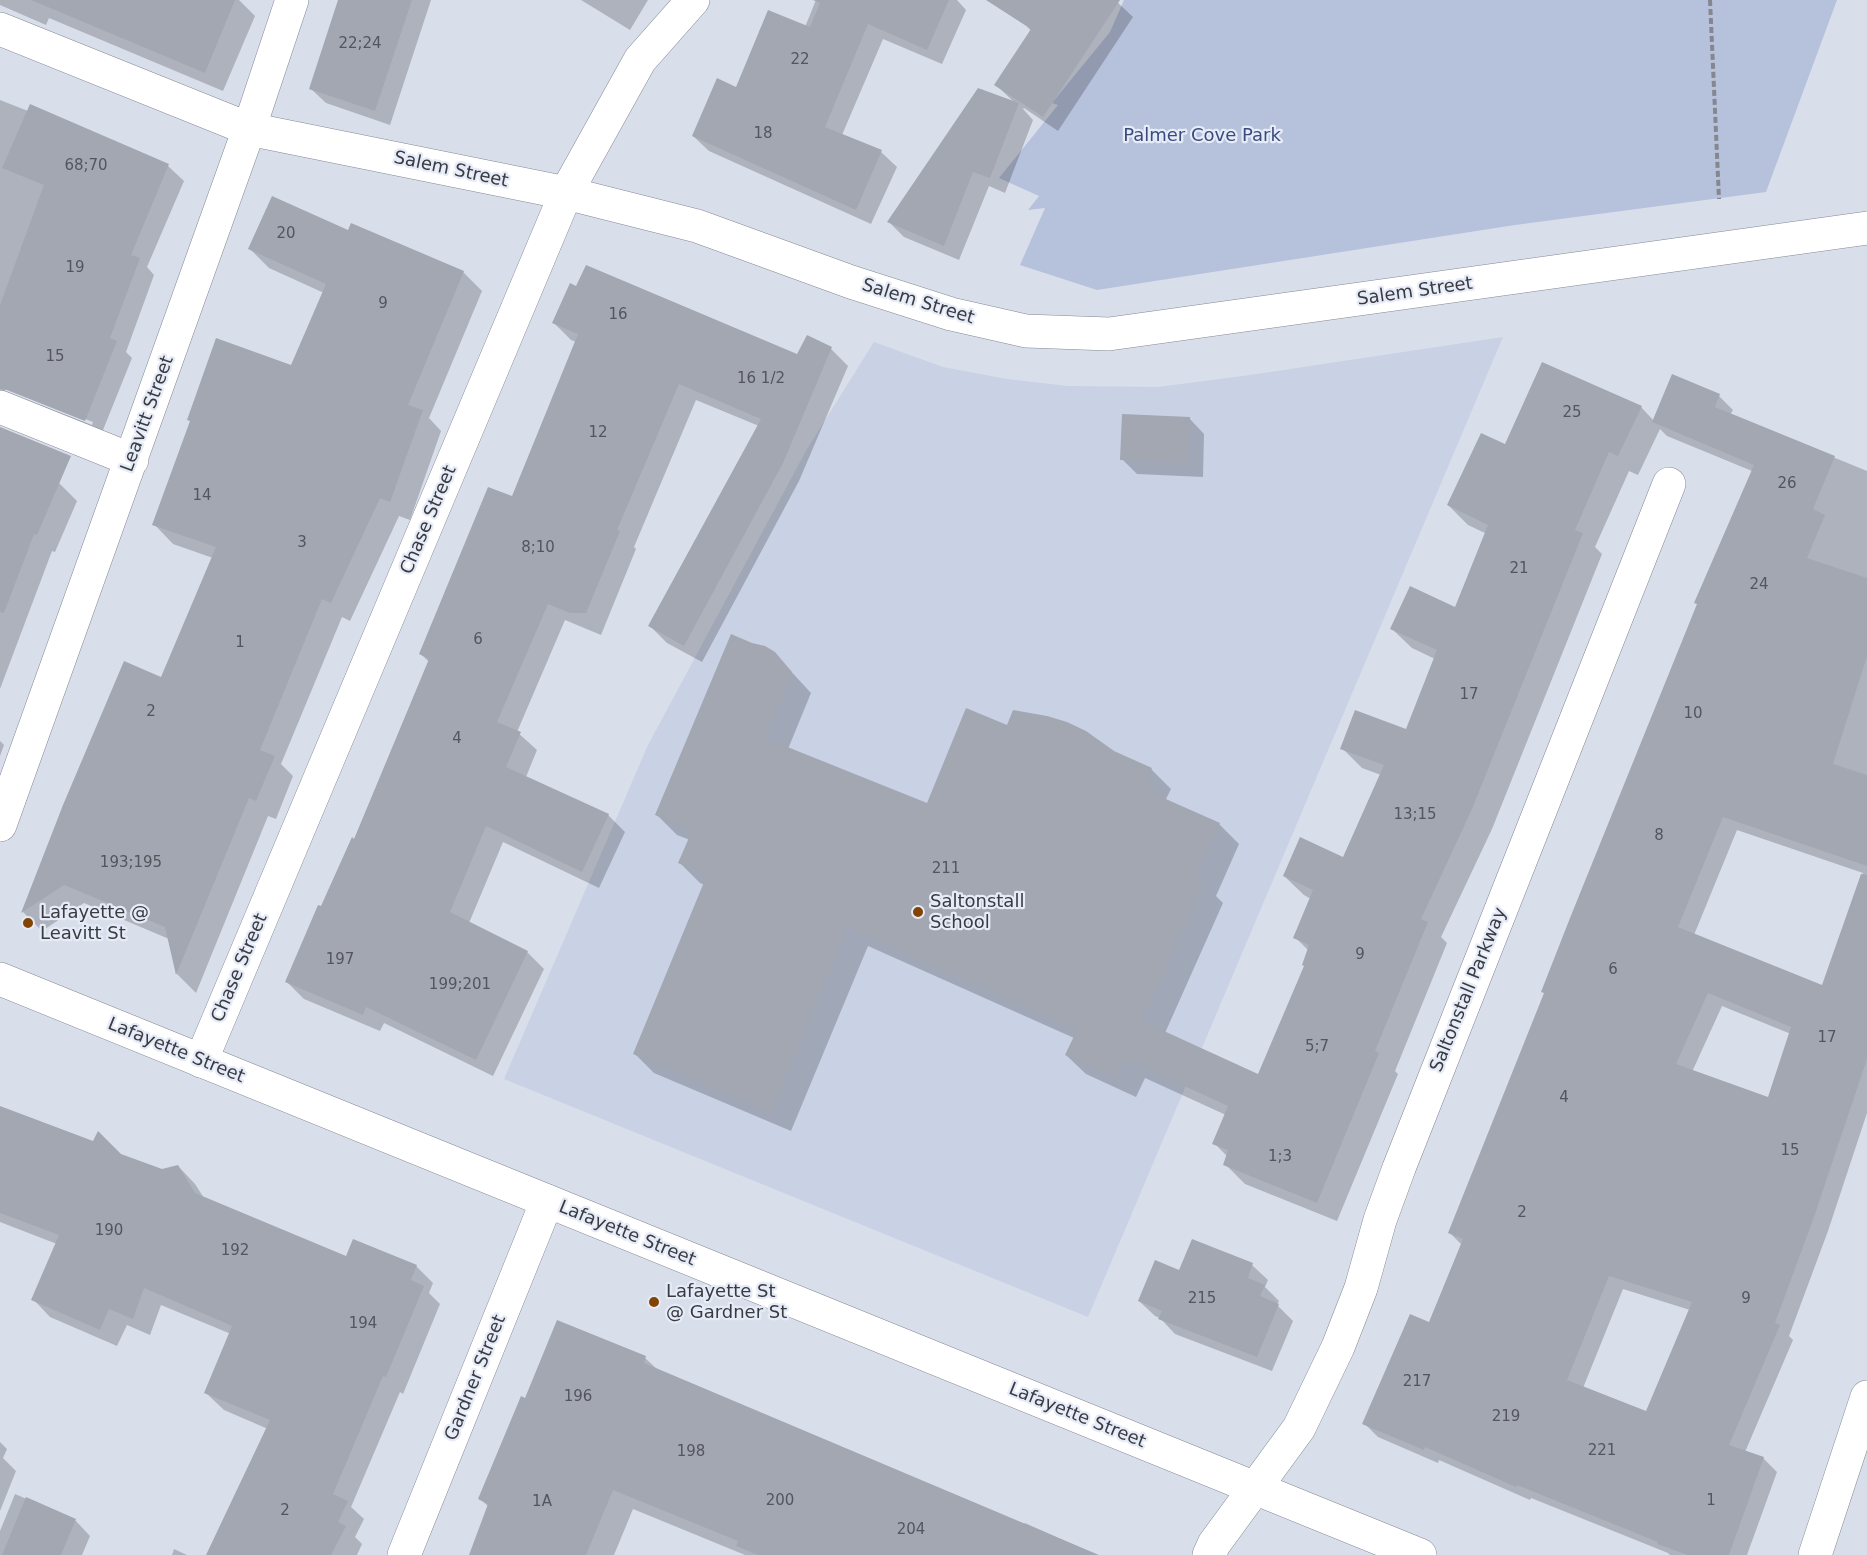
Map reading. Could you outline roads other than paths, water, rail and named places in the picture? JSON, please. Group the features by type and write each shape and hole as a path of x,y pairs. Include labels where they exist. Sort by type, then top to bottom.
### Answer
{"main road":[{"name":"Leavitt Street","path":"0,825 132,460 292,0"},
{"name":"Chase Street","path":"201,1061 567,193 640,60 693,0"},
{"name":"Salem Street","path":"0,29 249,129 567,193 697,226 851,282 951,314 1026,330 1109,334 1867,228"},
{"path":"0,407 132,460"},
{"name":"Saltonstall Parkway","path":"1209,1555 1214,1544 1299,1428 1338,1347 1361,1288 1380,1220 1399,1168 1669,484"},
{"name":"Lafayette Street","path":"0,979 1420,1555"},
{"name":"Gardner Street","path":"404,1555 547,1201"},
{"path":"1815,1555 1867,1397"}],"place":[{"name":"Saltonstall School","path":"918,912"},
{"name":"Lafayette @ Leavitt St","path":"28,923"},
{"name":"Lafayette St @ Gardner St","path":"654,1302"}],"park label":[{"name":"Palmer Cove Park","path":"1202,136"}]}
